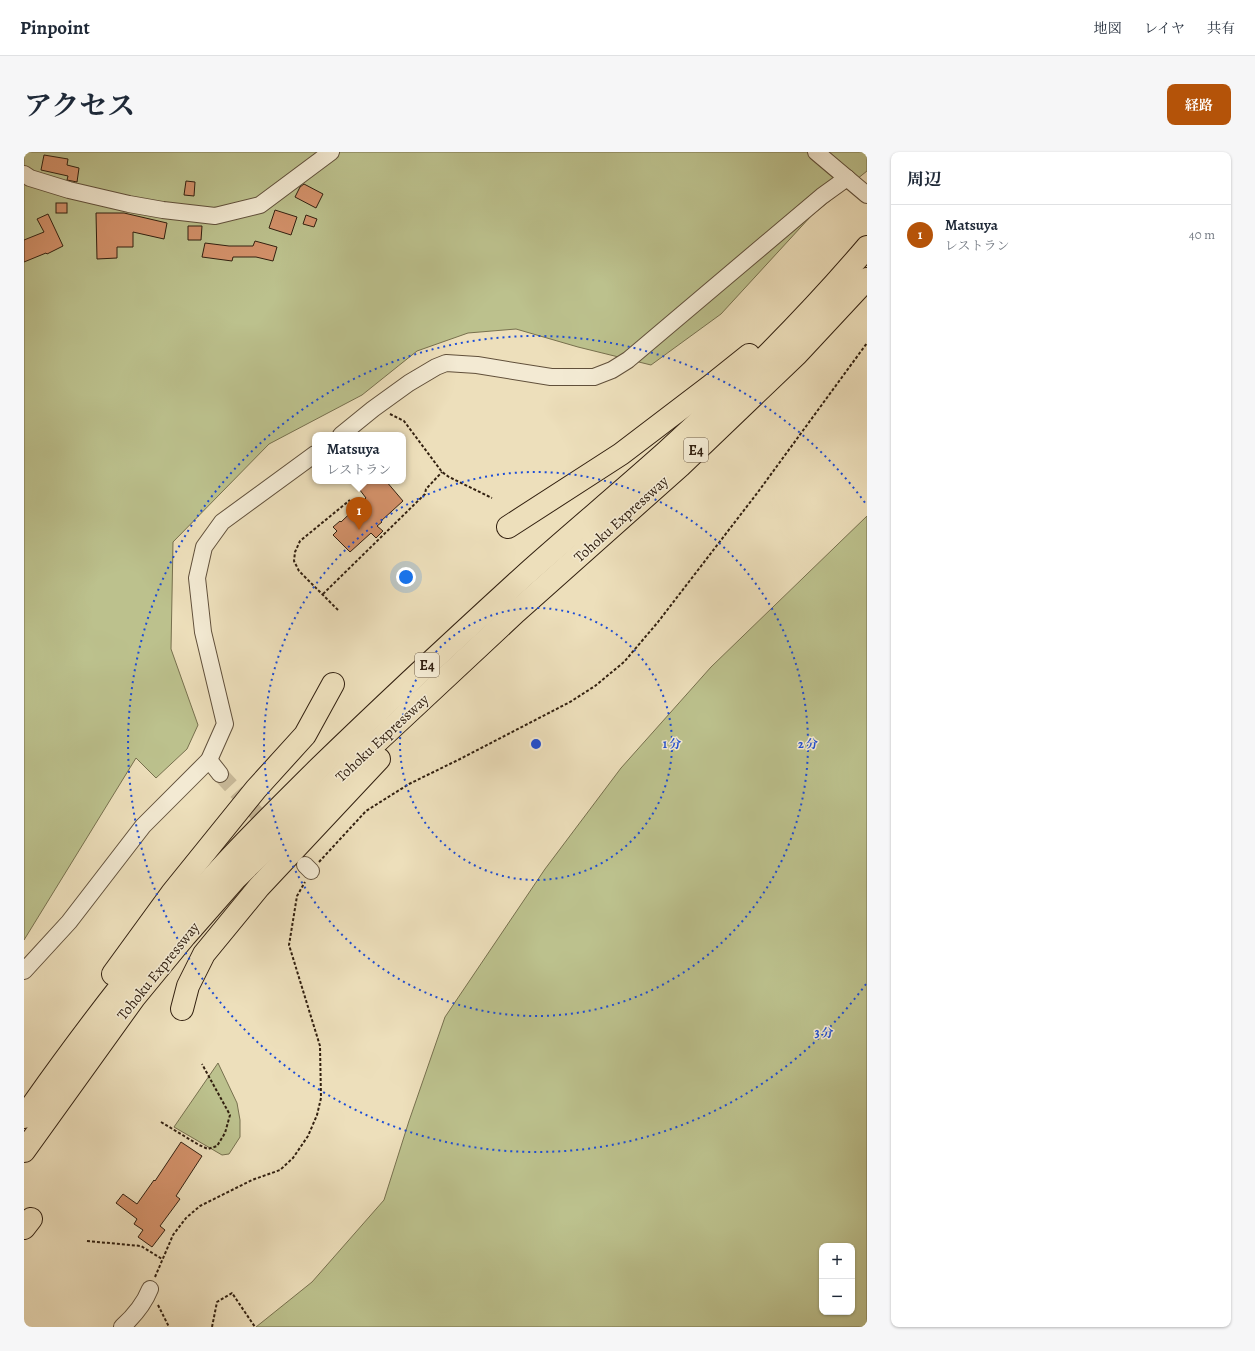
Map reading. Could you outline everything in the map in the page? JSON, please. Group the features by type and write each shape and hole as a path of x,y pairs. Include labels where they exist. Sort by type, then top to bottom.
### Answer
{"highway":[{"name":"Tohoku Expressway","path":"24,1117 73,1047 166,930 222,867 273,814 351,737 452,642 666,452 714,407 783,340 833,287 867,247"},
{"name":"Tohoku Expressway","path":"24,1151 134,998 185,936 236,878 366,752 516,612 680,466 797,354 867,279"},
{"path":"508,527 621,454 709,388 833,287"},
{"path":"182,1009 188,986 204,954 259,887 516,612"},
{"path":"24,1114 118,966 177,887 256,789 305,735 333,684"}],"street":[{"path":"24,174 30,178 69,190 129,204 163,210 215,216 260,205 332,152"},
{"path":"816,152 867,195"},
{"path":"345,432 374,408 409,383 436,367 446,364 477,365 551,378 594,378 612,370 628,360 822,196 851,181"},
{"path":"24,971 69,922 143,826 209,760 225,724 202,625 197,578 204,547 222,522 312,456"},
{"path":"209,760 220,774"},
{"path":"122,1327 130,1320 145,1301 150,1289"}],"path":[{"path":"168,1327 150,1289 173,1235 186,1218 200,1206 252,1180 280,1170 293,1158 308,1136 317,1115 321,1098 320,1046 289,945 297,896 308,868 366,811 409,784 460,760 570,702 595,686 624,662 658,622 758,492 867,343"},
{"path":"374,408 404,421 442,472 449,477 492,498"},
{"path":"323,594 425,494 426,489 442,472"},
{"path":"338,610 299,571 294,561 295,552 300,541 350,500"},
{"path":"161,1122 199,1146 208,1149 217,1146 225,1133 230,1115 202,1064"},
{"path":"87,1240 141,1246 163,1259"},
{"path":"212,1327 217,1302 232,1293 255,1327"}],"green space":[{"path":"24,152 867,152 867,171 812,215 721,314 651,365 578,347 516,329 468,333 417,351 362,395 269,444 173,542 171,649 198,725 187,749 156,778 136,758 24,940"},
{"path":"867,516 867,1327 256,1327 312,1282 384,1200 409,1121 445,1017 545,869 621,768 711,667"},
{"path":"218,1063 237,1103 240,1120 240,1137 229,1154 222,1155 174,1127"}],"building":[{"path":"44,155 68,159 67,165 79,168 77,182 67,180 68,176 41,170"},
{"path":"186,181 195,182 194,196 184,195"},
{"path":"304,184 323,194 316,208 295,197 300,187"},
{"path":"56,203 67,203 67,213 56,213"},
{"path":"275,210 297,217 291,235 269,228"},
{"path":"96,213 124,213 167,223 164,239 133,232 133,247 117,247 117,258 97,259"},
{"path":"48,214 63,246 47,254 46,253 24,262 24,240 44,232 37,219"},
{"path":"306,215 317,219 314,227 303,224"},
{"path":"188,226 202,226 201,240 188,240"},
{"path":"255,241 277,247 273,261 256,257 233,257 232,261 202,257 205,243 229,246 253,246"},
{"path":"355,484 389,484 403,501 377,526 383,531 376,538 371,533 350,552 333,535 337,531 333,527 340,521 341,522 366,498"},
{"path":"181,1142 202,1156 176,1196 180,1199 160,1226 165,1230 152,1247 138,1237 143,1230 134,1224 137,1219 116,1203 123,1194 137,1204 154,1180 155,1181"}],"tunnel":[{"path":"220,774 272,830"}],"place":[{"name":"Matsuya","path":"359,530"}]}
